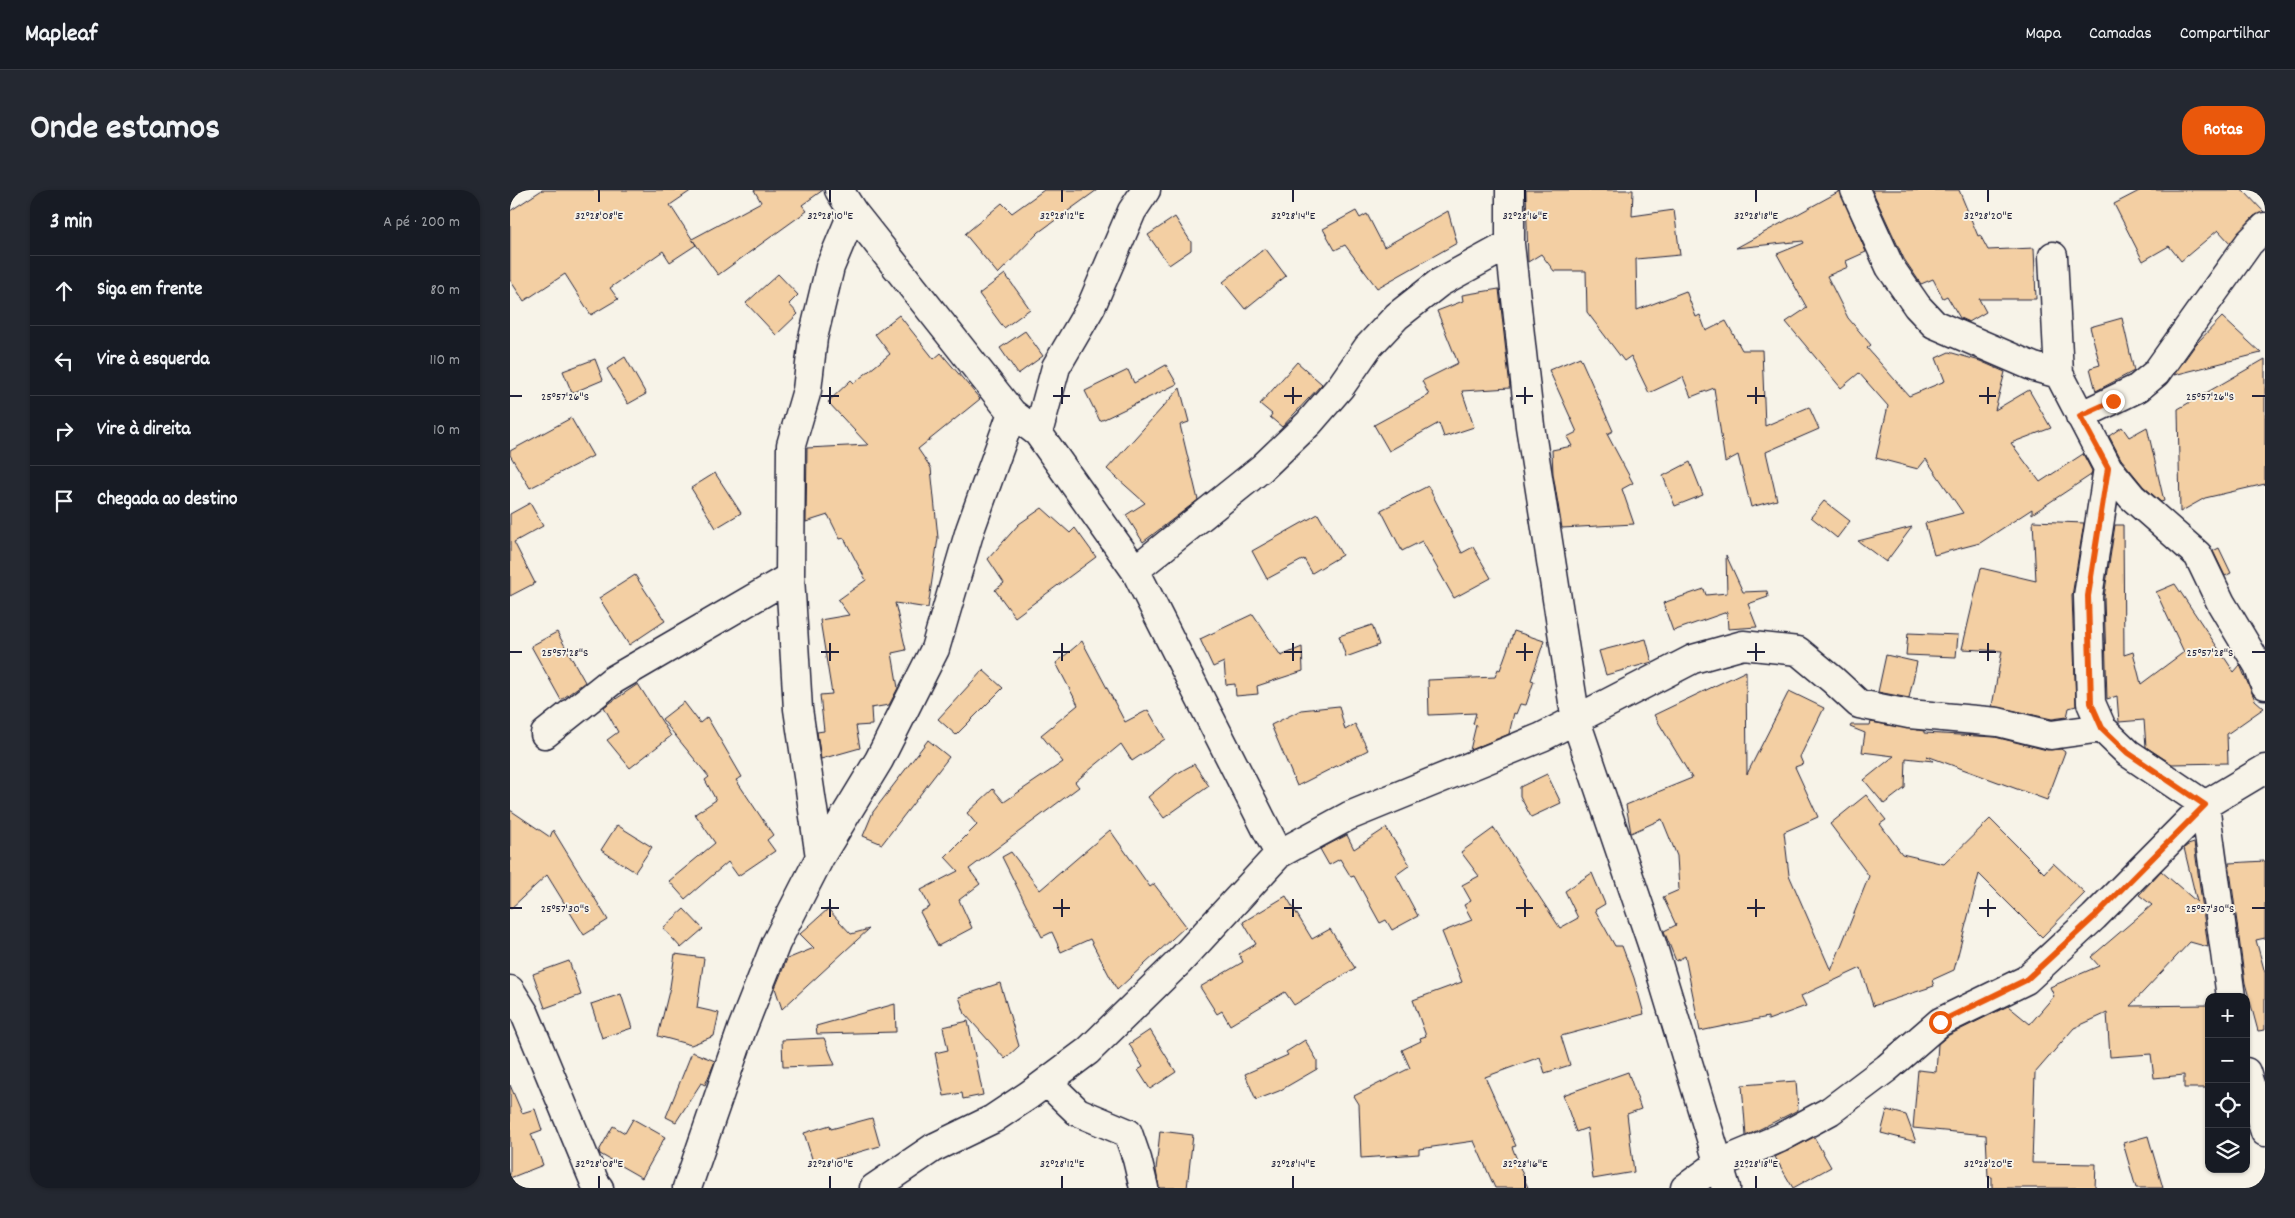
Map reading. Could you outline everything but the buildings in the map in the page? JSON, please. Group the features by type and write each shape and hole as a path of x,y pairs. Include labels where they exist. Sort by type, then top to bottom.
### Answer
{"street":[{"path":"1038,432 1056,367 1091,307 1132,211 1146,190"},
{"path":"1510,190 1510,244 1530,426 1576,721 1652,944 1722,1176"},
{"path":"1855,190 1890,267 1917,306 1934,324 2034,367 2059,374"},
{"path":"846,201 1012,413 1038,432 1136,570 1279,854"},
{"path":"820,857 798,709 790,577 791,444 807,390 813,338 846,201"},
{"path":"2080,416 2138,388 2156,373 2248,243 2265,227"},
{"path":"1136,570 1262,468 1309,423 1341,386 1368,347 1397,316 1439,283 1510,244"},
{"path":"2053,256 2059,374 2108,468 2132,497 2198,555 2221,603 2258,665 2265,685"},
{"path":"687,1188 742,1028 772,952 820,857 879,760 936,649 970,530 1012,413"},
{"path":"2108,468 2088,596 2091,703 2102,728 2128,753 2205,805 2230,993"},
{"path":"545,734 613,680 790,577"},
{"path":"874,1188 933,1148 993,1119 1088,1051 1172,969 1279,854 1349,816 1447,777 1576,721 1693,659 1744,645 1798,651 1859,704 1909,714 1998,722 2051,735 2102,728"},
{"path":"1685,1188 1722,1176 1780,1138 1830,1111 1887,1068 1940,1022 2026,980 2094,917 2205,805 2265,769"},
{"path":"510,990 525,1014 594,1186"},
{"path":"1047,1082 1078,1112 1128,1133 1137,1158 1144,1188"},
{"path":"2249,1083 2265,1132"}],"route":[{"path":"1940,1022 1993,998 2026,980 2094,917 2205,805 2128,753 2102,728 2091,703 2088,596 2108,468 2080,416 2113,401"}]}
